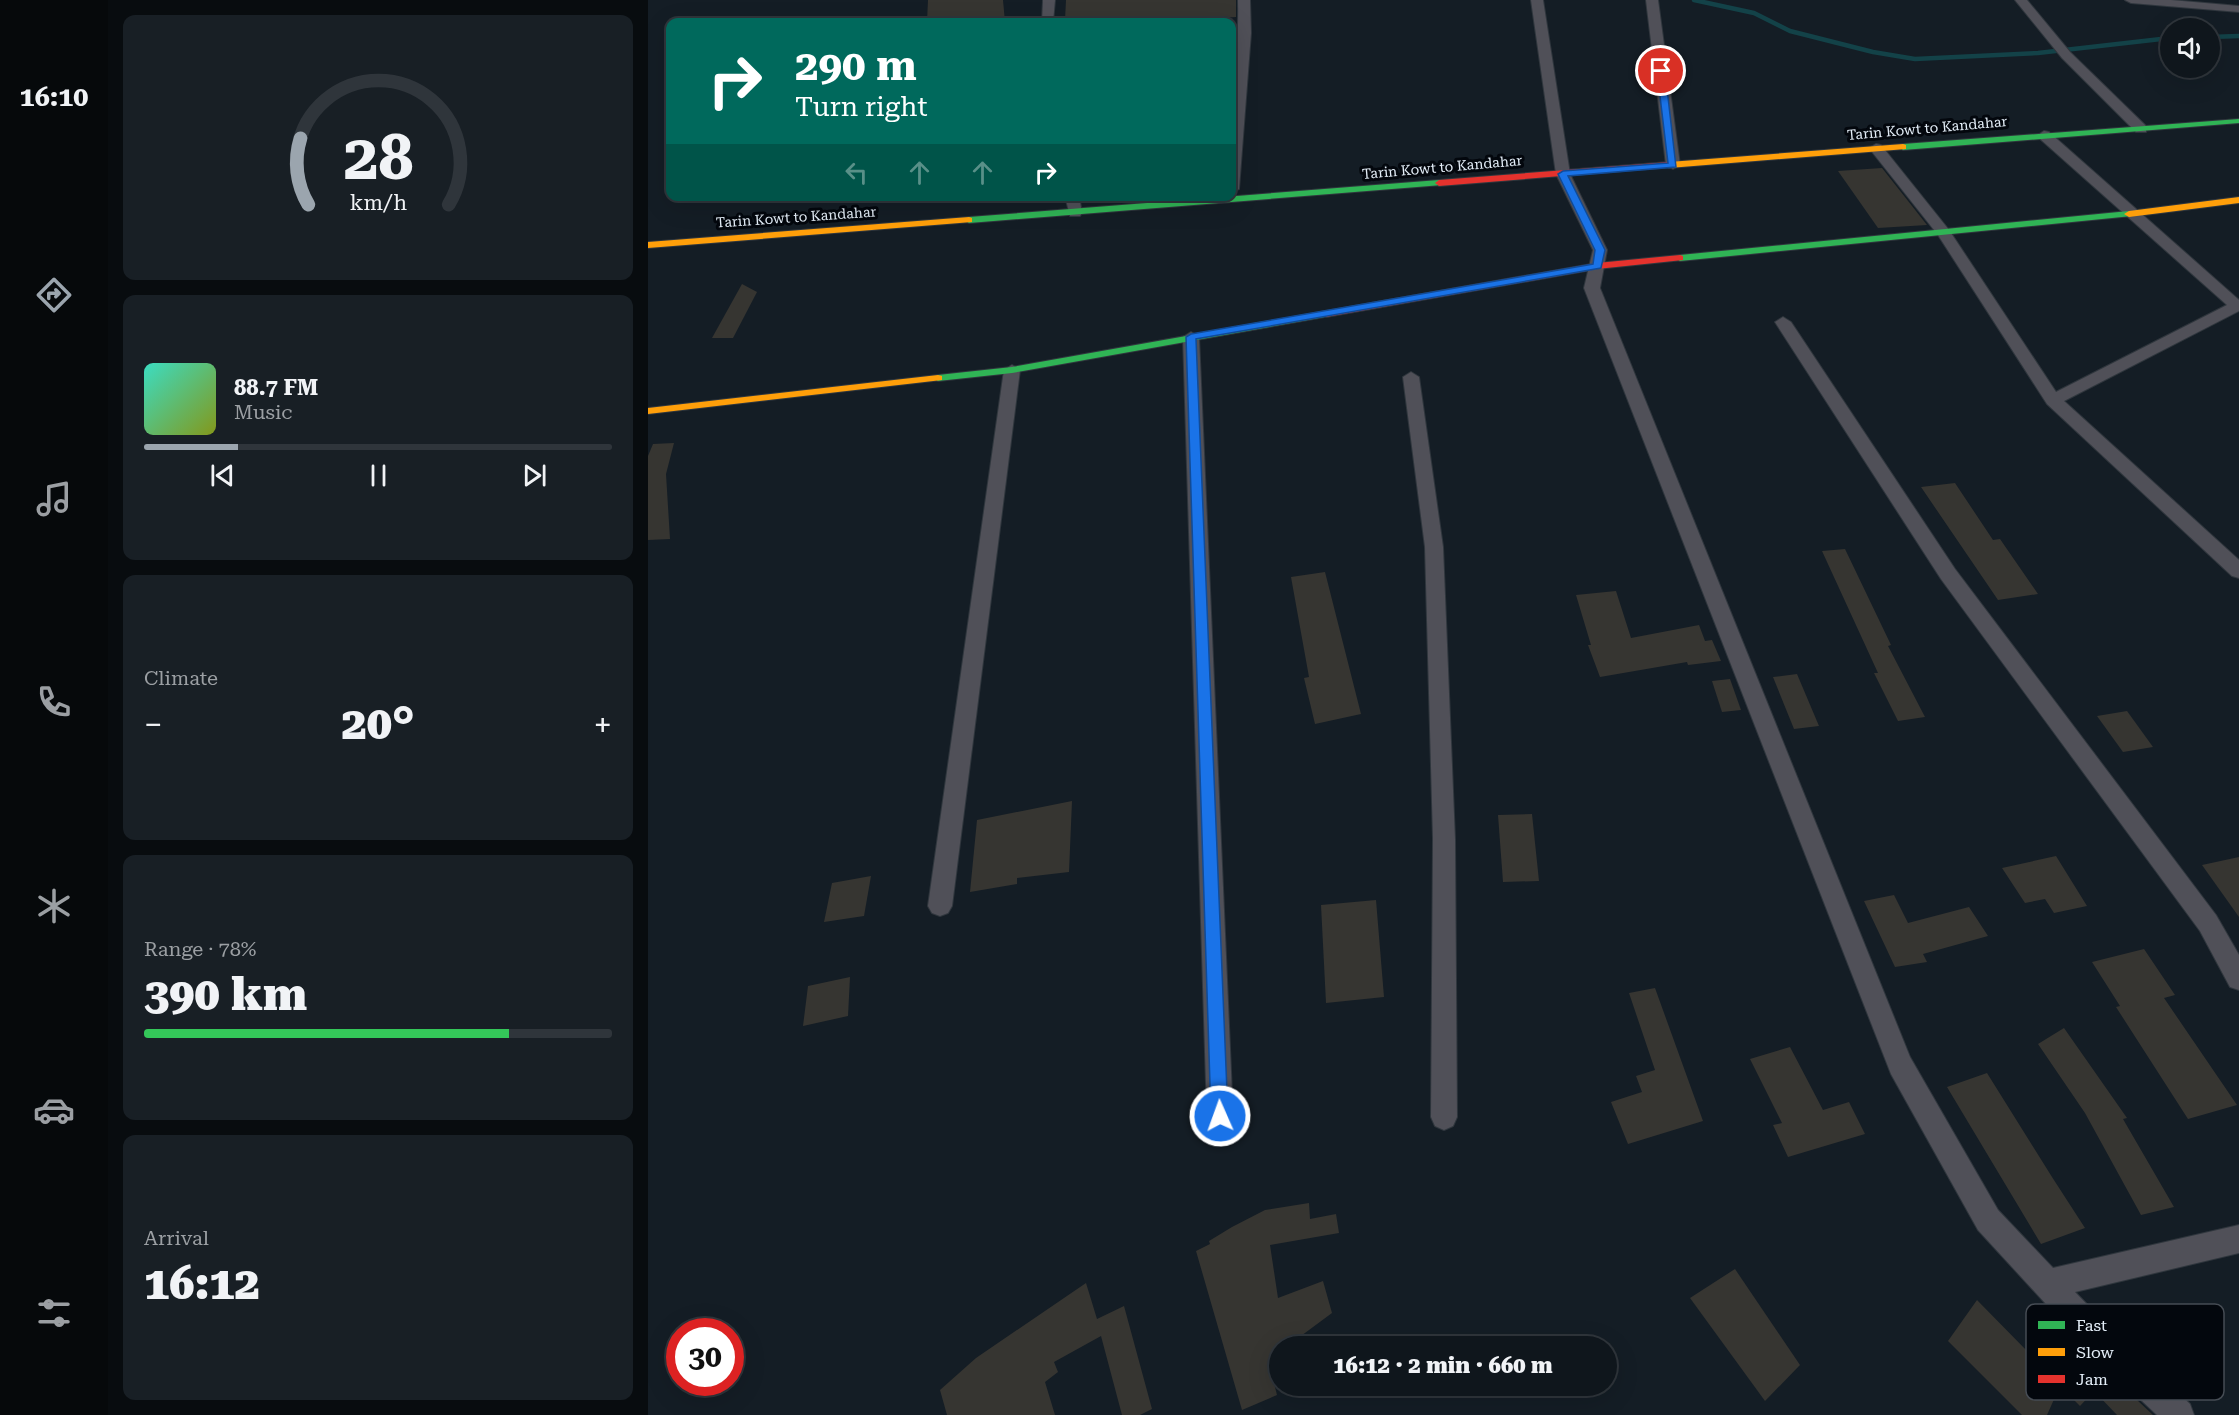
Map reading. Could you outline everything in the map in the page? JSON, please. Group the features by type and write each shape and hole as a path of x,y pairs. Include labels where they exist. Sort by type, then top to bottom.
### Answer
{"main road":[{"name":"Tarin Kowt to Kandahar","path":"1236,195 1563,174 2239,121"},
{"path":"648,411 1012,370 1597,266 2133,214 2239,200"},
{"name":"Tarin Kowt to Kandahar","path":"648,245 1075,213 1179,201"}],"street":[{"path":"1048,18 1049,0"},
{"path":"1236,137 1245,33 1244,0"},
{"path":"1537,0 1563,174 1600,250 1592,288 1900,1065 1988,1220 2066,1304"},
{"path":"1652,0 1673,165"},
{"path":"2021,0 2066,55 2141,129"},
{"path":"2131,0 2239,9"},
{"path":"2044,135 2238,305 2053,400"},
{"path":"1876,148 1944,233 2053,400 2239,571"},
{"path":"1073,201 1075,213"},
{"path":"1783,322 1947,574 2208,923 2239,979"},
{"path":"1191,337 1220,1116"},
{"path":"940,906 1012,370"},
{"path":"1411,377 1434,547 1444,840 1444,1117"},
{"path":"2047,1284 2239,1239"},
{"path":"2163,1400 2179,1415"}],"building":[{"path":"928,0 1003,0 1005,18 927,18"},
{"path":"1066,0 1236,0 1236,17 1065,18"},
{"path":"1882,168 1927,225 1878,228 1838,171"},
{"path":"742,284 757,292 733,338 712,338"},
{"path":"674,443 666,474 670,539 648,540 648,456 653,444"},
{"path":"1955,483 1993,540 2000,539 2038,594 1998,600 1921,487"},
{"path":"1845,549 1891,645 1888,646 1925,717 1898,721 1874,673 1878,673 1822,551"},
{"path":"1325,572 1361,714 1315,724 1304,678 1309,677 1291,577"},
{"path":"1616,591 1631,638 1699,625 1705,641 1712,640 1721,661 1688,665 1687,662 1600,677 1588,645 1591,645 1576,595"},
{"path":"1797,674 1819,726 1794,729 1773,677"},
{"path":"1730,679 1741,710 1722,712 1712,681"},
{"path":"2127,711 2153,747 2123,752 2097,716"},
{"path":"1072,801 1069,872 1017,878 1017,884 970,892 977,820"},
{"path":"1532,814 1539,881 1503,882 1498,815"},
{"path":"2056,856 2087,906 2054,913 2045,899 2025,903 2002,868"},
{"path":"2239,857 2239,917 2202,865"},
{"path":"871,876 864,916 824,922 832,883"},
{"path":"1894,895 1908,923 1969,907 1988,936 1923,954 1927,962 1895,967 1864,901"},
{"path":"1376,900 1384,997 1326,1003 1321,905"},
{"path":"2144,949 2175,995 2164,998 2237,1105 2188,1119 2116,1007 2120,1006 2092,962"},
{"path":"850,977 848,1016 803,1026 808,986"},
{"path":"1655,988 1703,1121 1628,1144 1611,1102 1642,1092 1636,1076 1655,1070 1629,993"},
{"path":"2064,1028 2127,1118 2123,1119 2174,1207 2141,1215 2085,1113 2038,1044"},
{"path":"1790,1047 1823,1110 1849,1102 1865,1134 1788,1157 1773,1125 1782,1123 1750,1059"},
{"path":"1987,1073 2085,1228 2041,1244 1947,1087"},
{"path":"1309,1203 1310,1219 1336,1214 1339,1233 1270,1245 1278,1298 1323,1281 1332,1313 1301,1336 1269,1336 1269,1396 1275,1396 1242,1410 1196,1251 1210,1244 1209,1241 1232,1227 1265,1210"},
{"path":"1735,1269 1800,1365 1765,1401 1690,1298"},
{"path":"1086,1283 1097,1319 1124,1306 1152,1409 1140,1415 1122,1415 1101,1336 1054,1362 1058,1372 1045,1382 1055,1415 947,1415 940,1390 976,1358"},
{"path":"1977,1300 2026,1350 2026,1400 2054,1400 2047,1415 2022,1415 1948,1341"},
{"path":"2074,1400 2086,1400 2080,1406"},
{"path":"2103,1400 2137,1400 2153,1415 2117,1415"}],"waterway":[{"path":"1694,0 1754,13 1790,31 1873,52 1915,59 2038,53 2160,39"},
{"path":"2220,37 2239,36"}],"traffic: fast":[{"path":"1903,147 2239,121"},
{"path":"1236,199 1439,183"},
{"path":"969,220 1210,201"},
{"path":"1680,258 2129,214"},
{"path":"938,378 1012,370 1326,314"}],"traffic: slow":[{"path":"1669,165 1903,147"},
{"path":"2129,214 2239,200"},
{"path":"648,245 969,220"},
{"path":"648,411 938,378"}],"traffic: jam":[{"path":"1439,183 1669,165"},
{"path":"1326,314 1597,266 1680,258"}],"route":[{"path":"1220,1116 1200,563 1192,418 1191,337 1597,266 1600,250 1563,174 1673,165 1661,71"}]}
